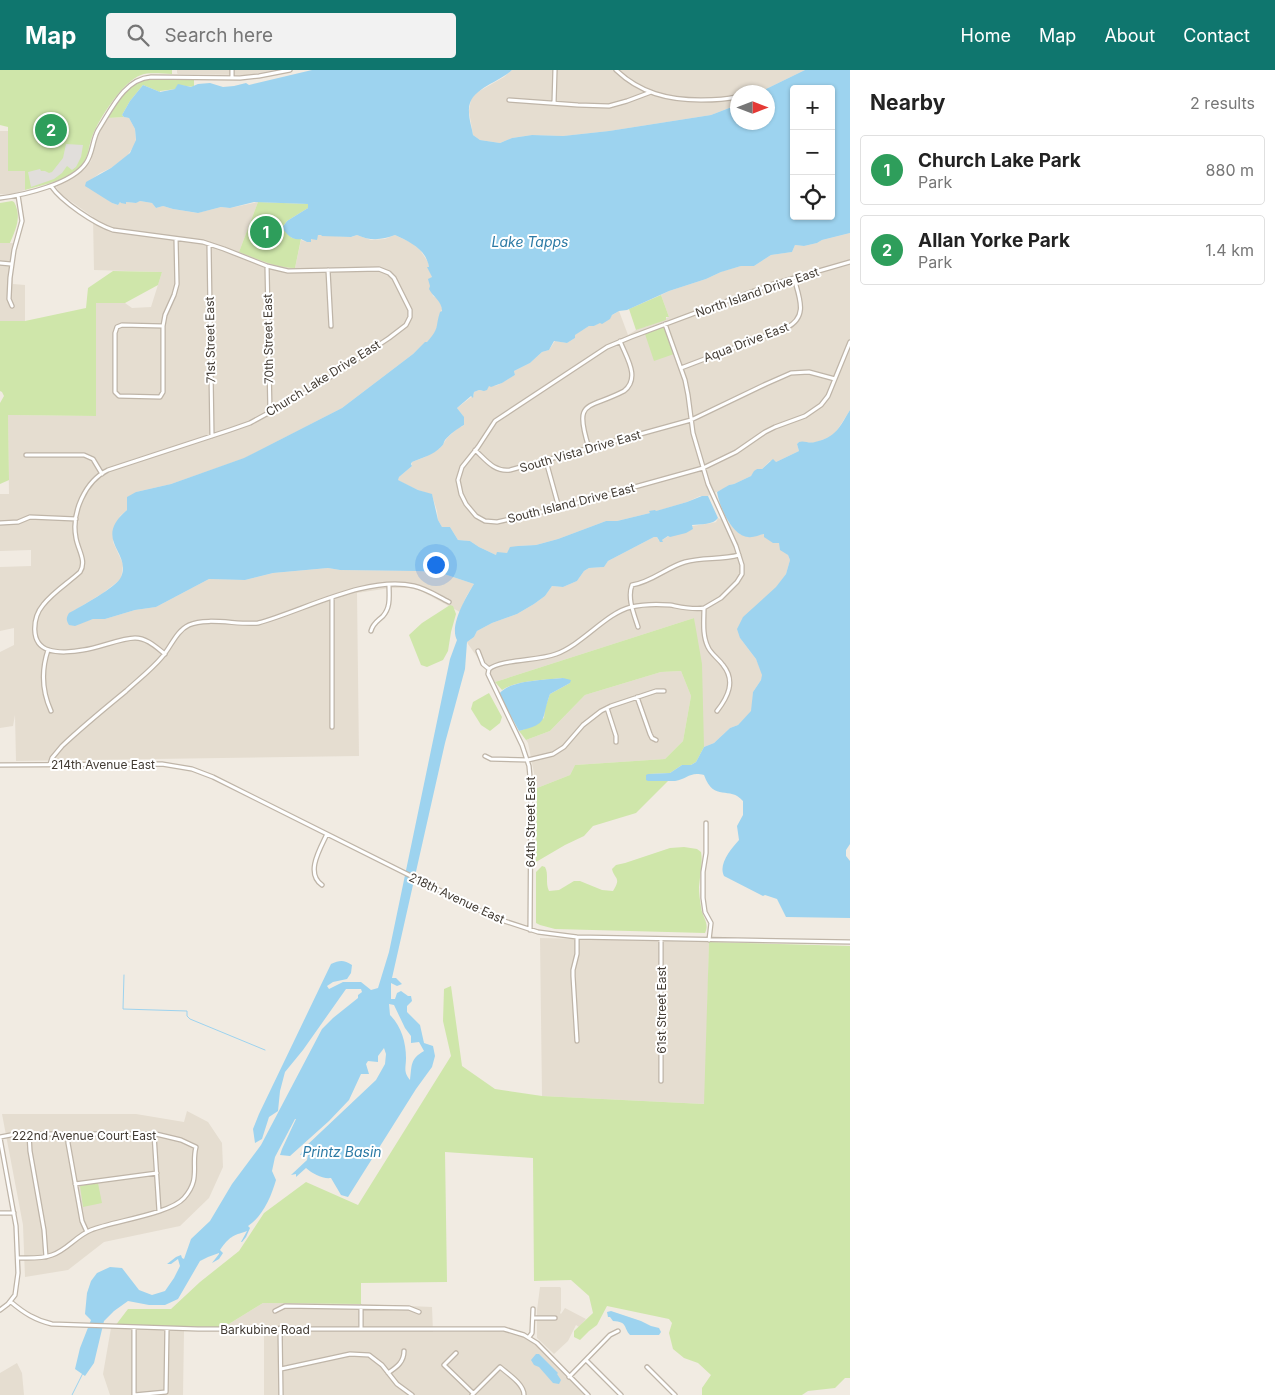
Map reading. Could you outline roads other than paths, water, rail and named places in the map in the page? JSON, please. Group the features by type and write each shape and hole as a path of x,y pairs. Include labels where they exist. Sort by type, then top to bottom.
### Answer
{"street":[{"path":"232,70 232,78"},
{"path":"0,198 51,186 71,176 86,165 92,152 97,132 121,95 137,80 173,75 232,78 259,76 290,70"},
{"path":"554,103 555,70"},
{"path":"616,70 651,92 670,98 686,100 730,98"},
{"path":"510,100 609,106 628,102 651,92"},
{"name":"Church Lake Drive East","path":"48,650 38,640 34,630 35,623 44,602 75,577 83,568 76,539 76,519 85,492 96,479 108,470 244,425 270,412 314,388 406,325 410,310 394,278 381,269 288,271 268,266 209,244 118,232 108,228 62,198 51,186"},
{"path":"12,306 9,299 11,264 22,221 18,195"},
{"path":"163,326 122,325 117,327 115,333 115,392 117,395 122,397 160,397 162,394 163,326 165,315 174,296 177,284 176,239"},
{"name":"71st Street East","path":"209,244 212,436"},
{"name":"North Island Drive East","path":"665,324 756,290 850,262"},
{"path":"0,263 11,264"},
{"name":"70th Street East","path":"268,266 270,412"},
{"path":"328,270 331,326"},
{"name":"Aqua Drive East","path":"681,368 794,324 799,317 801,308 794,278"},
{"path":"489,669 493,666 549,656 563,651 578,643 611,617 632,607 657,604 704,608 721,598 740,580 742,570 739,555 709,489 693,433 687,390 665,324"},
{"name":"South Island Drive East","path":"665,324 620,342 594,356 497,419 462,467 458,475 458,482 466,504 473,513 481,520 492,522 505,521 559,508 703,468"},
{"path":"589,448 582,417 585,409 591,404 624,391 629,387 633,379 620,342"},
{"path":"703,468 736,452 770,429 804,416 818,408 828,396 850,342"},
{"name":"South Vista Drive East","path":"475,450 490,465 500,470 510,470 691,420 791,373 810,372 835,379"},
{"path":"26,455 84,455 93,460 102,474"},
{"path":"546,461 559,508"},
{"path":"0,523 18,522 30,517 76,519"},
{"path":"638,627 630,596 632,585 641,584 683,562 739,555"},
{"path":"371,631 374,624 384,616 388,608 389,585"},
{"path":"50,764 52,758 62,746 142,677 165,654 186,626 207,622 258,623 361,589 389,585 414,586 449,602"},
{"path":"332,598 332,727"},
{"path":"704,608 704,635 706,643 709,650 726,669 730,681 728,694 717,711"},
{"path":"51,711 43,683 44,666 48,650 84,650 135,638 148,641 165,654"},
{"name":"64th Street East","path":"478,651 483,664 489,669 488,674 528,760 531,788 530,930"},
{"path":"485,756 491,759 528,760 553,754 569,742 589,720 606,708 656,691 664,691"},
{"path":"638,697 650,734 656,740"},
{"path":"606,708 616,736 616,742"},
{"name":"214th Avenue East","path":"0,764 164,764 205,774"},
{"name":"218th Avenue East","path":"205,774 495,918 530,930 577,937 850,942"},
{"path":"706,823 703,898 705,912 710,923 709,940"},
{"path":"322,886 315,876 315,867 316,859 327,834"},
{"path":"520,926 528,923 531,916"},
{"path":"576,1041 572,976 577,954 577,937"},
{"name":"61st Street East","path":"660,1081 661,938"},
{"name":"222nd Avenue Court East","path":"0,1137 16,1134 154,1134 172,1137 196,1147 194,1177 191,1187 183,1199 173,1206 159,1211"},
{"path":"29,1134 30,1151 44,1230 46,1257"},
{"path":"68,1134 82,1221 87,1232"},
{"path":"18,1258 46,1257 60,1251 87,1232 159,1211 154,1134"},
{"path":"0,1137 16,1226 18,1258 16,1295 11,1302 0,1310"},
{"path":"75,1184 156,1172"},
{"path":"0,1213 14,1213"},
{"name":"Barkubine Road","path":"11,1302 22,1312 41,1322 52,1324 167,1328 361,1330 500,1328 529,1337 537,1343 588,1395"},
{"path":"275,1311 286,1306 409,1308 419,1312"},
{"path":"361,1308 361,1330"},
{"path":"529,1337 532,1333 533,1309"},
{"path":"533,1318 555,1318"},
{"path":"134,1327 134,1395 166,1392 167,1328"},
{"path":"280,1328 281,1395"},
{"path":"570,1376 610,1335 618,1332"},
{"path":"388,1373 399,1365 404,1356 404,1351"},
{"path":"456,1353 444,1365 472,1394 500,1367 521,1386 524,1394"},
{"path":"281,1370 350,1354 369,1355 382,1364 397,1384 412,1395"},
{"path":"586,1360 621,1395"},
{"path":"647,1367 675,1395"}],"water":[{"name":"Lake Tapps","path":"312,70 512,70 478,92 470,104 469,115 473,135 480,140 500,143 512,138 532,135 563,136 609,131 711,115 730,108 730,130 775,130 774,85 805,70 850,70 850,233 804,246 795,245 792,252 771,255 754,266 741,266 721,272 669,291 627,310 619,311 602,324 589,326 567,343 554,341 549,350 542,352 530,363 514,371 515,375 502,383 489,386 487,390 474,392 473,398 471,396 457,408 464,417 464,425 449,436 438,450 412,462 412,466 399,477 398,480 418,490 432,494 438,520 442,527 450,527 458,540 470,541 496,555 497,552 507,553 510,547 536,545 606,521 617,521 650,513 649,511 656,511 702,496 708,496 718,518 710,523 692,525 693,529 686,533 668,536 662,540 663,542 654,537 608,561 604,567 589,568 584,571 577,581 563,587 552,586 545,596 534,604 517,614 477,631 474,637 467,642 465,669 445,743 392,978 396,978 402,984 397,986 391,983 391,999 395,999 397,993 401,991 411,996 412,1001 407,1006 407,1012 420,1025 424,1043 433,1046 435,1056 432,1067 348,1197 341,1195 331,1178 318,1176 306,1168 296,1177 296,1174 291,1175 307,1160 308,1155 300,1155 305,1147 376,1080 385,1064 386,1054 384,1048 378,1056 378,1062 368,1061 366,1064 369,1074 361,1074 349,1100 329,1121 290,1156 280,1155 295,1119 275,1157 272,1171 276,1180 269,1199 262,1212 248,1226 250,1228 242,1242 247,1231 229,1239 220,1250 223,1253 219,1259 212,1263 219,1253 200,1261 178,1299 165,1305 149,1305 128,1301 114,1311 104,1321 94,1363 85,1376 75,1369 80,1348 91,1320 85,1314 87,1293 91,1281 97,1273 110,1267 122,1268 139,1290 152,1295 165,1291 180,1266 178,1259 171,1264 167,1264 181,1255 184,1259 191,1239 210,1221 232,1184 261,1145 322,1029 358,998 358,995 362,992 361,989 346,989 285,1072 280,1091 278,1111 269,1117 262,1139 255,1143 253,1129 259,1114 331,964 342,961 352,965 351,973 347,979 333,982 327,986 329,989 343,982 361,982 371,990 378,988 389,952 450,659 457,640 455,627 463,604 474,584 438,572 340,570 328,568 273,573 245,580 209,579 156,607 135,610 105,619 93,619 75,626 69,625 67,622 69,613 106,591 121,577 122,560 115,545 113,530 117,520 127,510 127,497 136,492 171,484 244,458 342,408 413,354 427,342 436,330 442,308 429,289 428,279 432,277 427,267 429,267 425,255 417,247 395,235 376,239 357,235 351,237 318,235 317,240 311,239 311,242 307,242 292,238 282,228 287,221 308,208 308,204 254,202 198,213 163,206 156,208 152,203 140,201 136,203 126,202 126,204 120,202 118,205 85,186 86,182 111,168 130,153 136,140 135,129 129,118 122,115 143,85 160,92 175,89 178,84 191,87 210,83 223,87 246,83 249,85","holes":["389,1004 394,1005 411,1036 411,1043 419,1042 424,1051 414,1060 410,1080 406,1072 404,1040 400,1029 390,1015"]},
{"path":"850,410 850,844 846,850 846,856 850,861 850,918 786,917 777,899 763,896 724,876 724,862 729,852 739,840 737,826 743,815 743,801 733,794 712,789 704,775 692,775 675,781 648,781 646,780 646,775 670,773 682,765 691,765 696,762 704,747 714,743 730,728 738,725 751,711 753,692 761,680 762,675 756,659 740,638 737,629 743,617 776,587 786,574 790,560 788,555 780,550 779,543 773,543 764,537 764,534 750,537 737,532 723,512 717,492 751,476 754,471 762,469 773,459 776,462 799,451 797,444 799,442 813,442 828,437 840,427"},
{"path":"563,678 571,680 570,683 550,694 540,723 519,731 499,694 504,689 519,683"},
{"path":"611,1311 659,1328 661,1332 659,1335 630,1335 621,1322 613,1321 608,1317 607,1312"},
{"path":"536,1354 539,1354 558,1373 561,1380 559,1384 553,1383 539,1367 534,1365 531,1360"}],"waterway":[{"path":"124,975 123,1009 187,1011 187,1016 190,1019 265,1050"},
{"path":"72,1395 83,1373"}],"place":[{"name":"Allan Yorke Park","path":"51,130"},
{"name":"Church Lake Park","path":"266,232"}],"water label":[{"name":"Printz Basin","path":"342,1151"}]}
